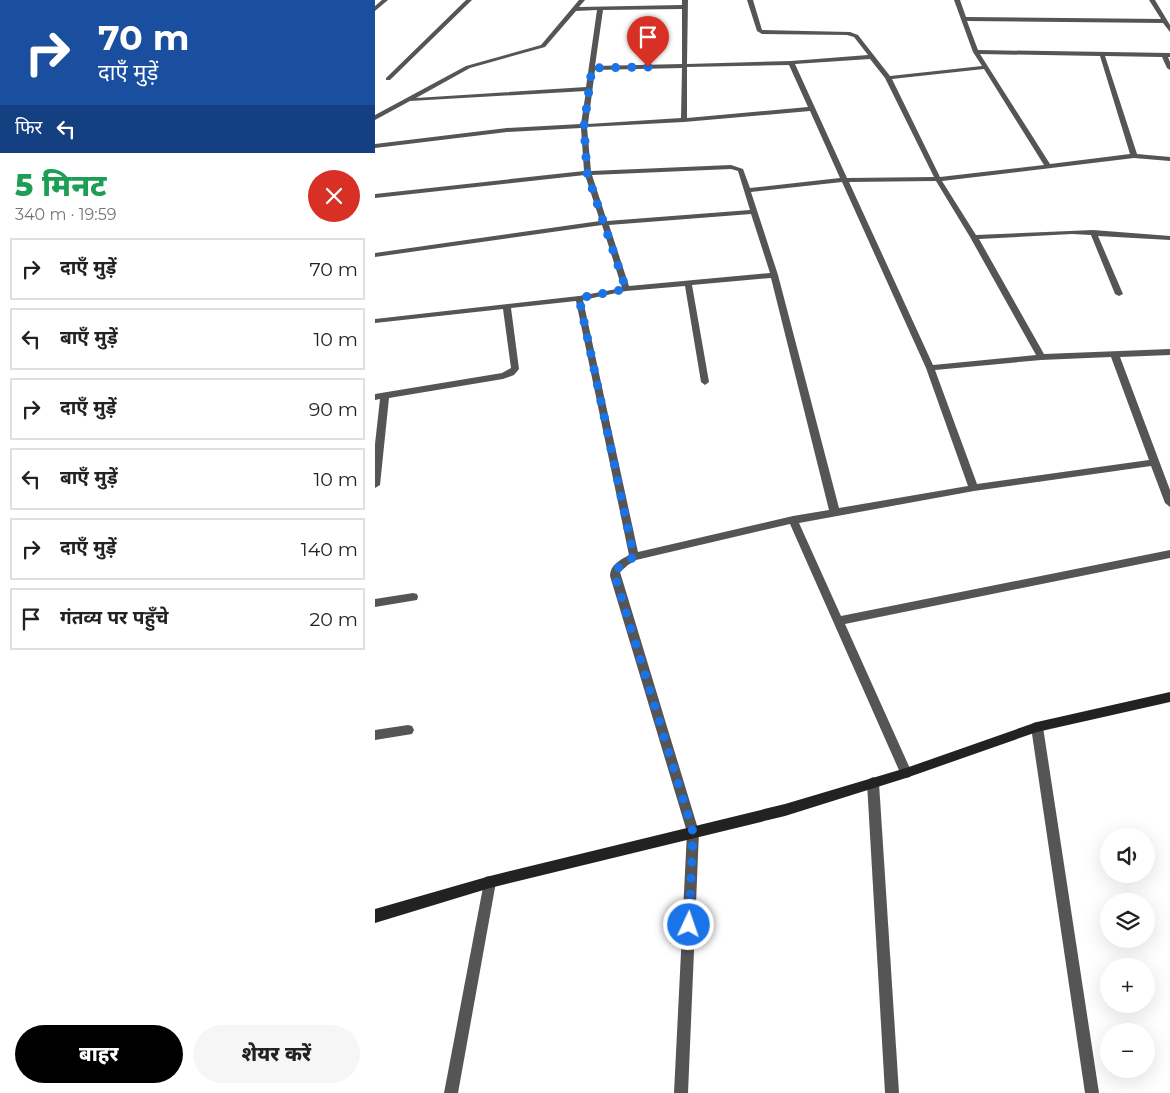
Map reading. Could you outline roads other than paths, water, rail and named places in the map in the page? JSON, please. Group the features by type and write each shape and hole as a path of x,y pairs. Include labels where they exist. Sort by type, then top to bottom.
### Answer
{"street":[{"path":"375,10 385,0"},
{"path":"388,79 469,0"},
{"path":"375,118 480,62 543,46 582,0"},
{"path":"750,0 760,31 764,33 853,34 889,78 938,179 974,237 1041,357"},
{"path":"957,0 975,52 987,67 1048,166"},
{"path":"1153,0 1170,30"},
{"path":"574,9 684,3 684,120"},
{"path":"600,9 584,126 587,173 626,289"},
{"path":"963,19 1165,21"},
{"path":"975,52 1167,55 1170,68"},
{"path":"1101,54 1134,156"},
{"path":"592,68 791,63 871,57"},
{"path":"791,63 930,368 974,488"},
{"path":"889,78 987,67"},
{"path":"409,100 588,89"},
{"path":"375,146 507,130 684,120 812,109"},
{"path":"748,190 845,180 938,179 1134,156 1170,159"},
{"path":"375,196 587,173 731,167 741,170 774,275 835,513"},
{"path":"375,255 603,223 754,212"},
{"path":"974,237 1093,232 1170,238"},
{"path":"1093,232 1119,294"},
{"path":"375,321 579,298 626,289 774,275"},
{"path":"687,283 705,382"},
{"path":"579,298 634,557"},
{"path":"375,485 380,396 503,376 513,372 515,369 507,306"},
{"path":"930,368 1041,357 1170,352"},
{"path":"1114,353 1170,503"},
{"path":"681,1093 693,832 615,576 618,566 634,557 793,520 974,488 1155,462"},
{"path":"793,520 906,773"},
{"path":"839,621 1170,554"},
{"path":"375,603 413,597"},
{"path":"375,916 490,882 785,810 906,773 1037,727 1170,697"},
{"path":"1037,727 1092,1093"},
{"path":"375,735 408,730"},
{"path":"873,783 891,1093"},
{"path":"451,1093 490,882"}]}
